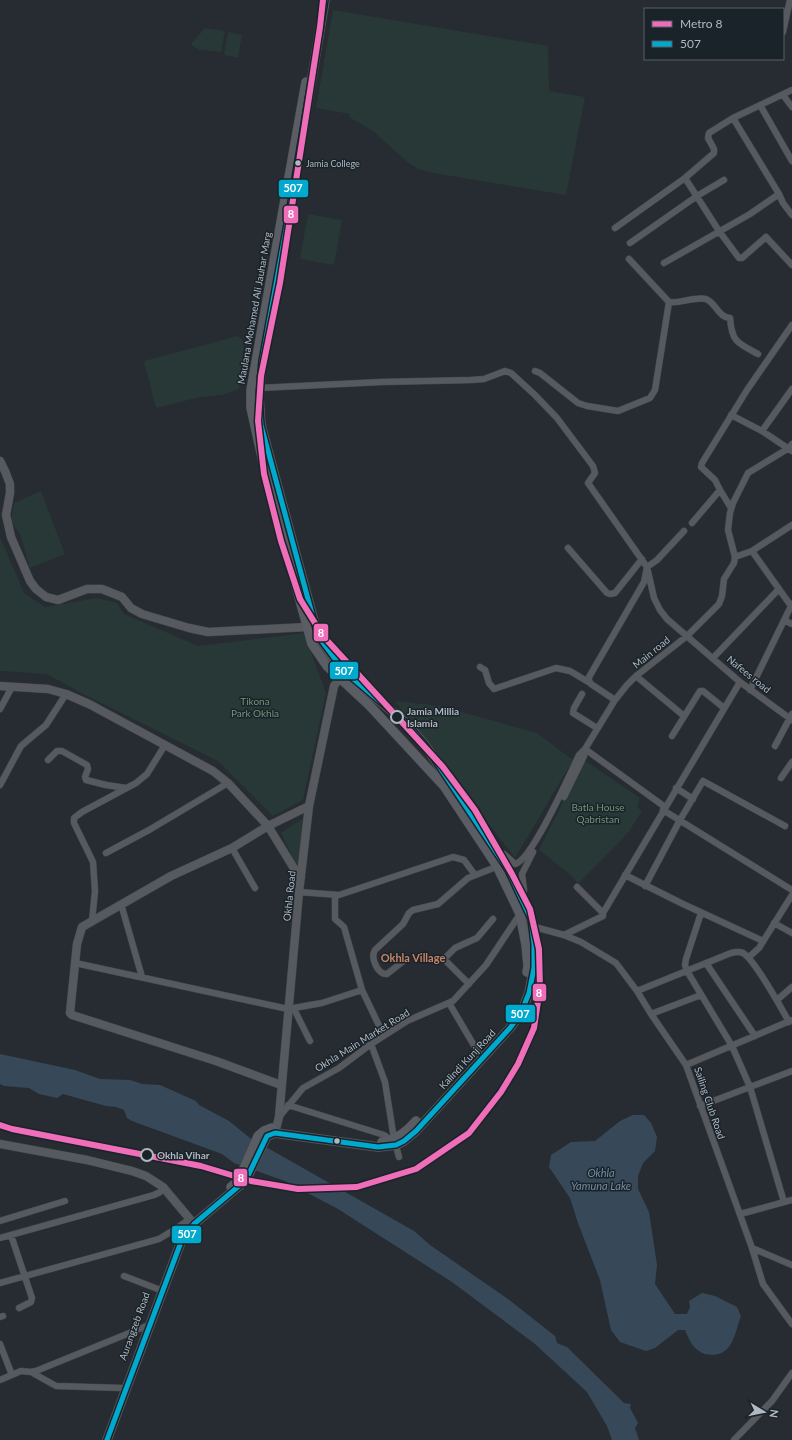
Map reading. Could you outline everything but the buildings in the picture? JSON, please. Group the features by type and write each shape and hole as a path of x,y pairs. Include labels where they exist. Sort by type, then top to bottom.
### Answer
{"main road":[{"name":"Maulana Mohamed Ali Jauhar Marg","path":"320,0 262,361 259,406 261,425 318,636 332,656 342,675"},
{"name":"Maulana Mohamed Ali Jauhar Marg","path":"325,0 251,390 251,408 268,484 312,644 327,666 342,675"},
{"name":"Kalindi Kunj Road","path":"261,1138 275,1133 378,1147 394,1141 411,1127 501,1030 516,1011 524,994 528,966 524,928 496,852 425,745 407,724 342,675"},
{"name":"Kalindi Kunj Road","path":"261,1138 268,1129 276,1129 371,1142 404,1141 416,1131 499,1041 521,1013 534,968 534,944 531,919 522,899 500,865 444,786 342,675"},
{"path":"192,1222 216,1202 247,1171 261,1138"},
{"name":"Aurangzeb Road","path":"107,1440 161,1290 192,1222"},
{"name":"Aurangzeb Road","path":"102,1440 125,1388"}],"street":[{"path":"784,30 789,18 790,0"},
{"path":"615,228 686,178 714,152 708,138 708,134 733,118 792,90"},
{"path":"783,95 792,107"},
{"path":"760,106 792,161"},
{"path":"733,118 783,203 792,215"},
{"path":"686,178 719,232 740,258 742,258 766,237 792,265"},
{"path":"630,243 697,196 724,180"},
{"path":"664,263 719,232 779,194"},
{"path":"629,259 668,302"},
{"path":"668,302 702,298 708,300 723,316 730,318 731,331 738,342 758,354"},
{"path":"535,371 540,373 578,403 587,406 618,411 650,398 655,390 668,302"},
{"path":"731,508 715,480 701,465 731,415 792,327"},
{"name":"Nafees road","path":"259,388 381,382 471,380 488,377 502,371 508,372 535,395 557,418 595,469 589,484 647,567 656,604 667,619 750,690 791,718"},
{"path":"762,431 792,389"},
{"path":"731,415 791,448 748,474 731,508 728,530 735,557 752,552 792,525"},
{"path":"0,461 8,477 10,488 6,515 11,538 30,581 36,589 46,597 58,600 87,589 102,589 122,597 131,608 142,614 204,631 214,632 307,627"},
{"path":"692,523 720,490"},
{"path":"591,684 588,681 588,677 644,582 647,567 657,560 684,531"},
{"path":"568,548 607,593 610,594 615,593 642,559"},
{"path":"750,690 791,605 752,552"},
{"name":"Main road","path":"496,852 504,854 515,864 518,864 525,857 550,816 579,755 585,749 615,700 636,676 687,636 719,604 722,596 724,579 734,563 735,557"},
{"path":"713,658 779,589"},
{"path":"784,620 792,624"},
{"path":"480,667 485,670 489,683 494,689 556,668 570,671 615,700"},
{"name":"Okhla Road","path":"276,1129 279,1117 281,1085 291,1009 299,892 309,806 334,686 342,675"},
{"path":"636,676 684,716"},
{"path":"564,935 603,916 603,913 664,808 740,682"},
{"path":"0,686 48,689 66,694 89,704 208,769 228,783 268,826 295,870 301,877"},
{"path":"0,709 12,687"},
{"path":"672,736 700,691 703,691 724,708"},
{"path":"0,785 21,746 46,725 66,694"},
{"path":"582,694 574,708 574,713 597,728"},
{"path":"775,746 791,718"},
{"path":"92,921 95,891 93,862 74,823 74,818 142,778 165,745"},
{"path":"522,899 524,890 522,874 524,868 553,817 584,756 585,749 680,820 792,890"},
{"path":"48,760 56,752 62,751 87,764 88,769 84,777 86,780 126,788"},
{"path":"782,778 792,762"},
{"path":"645,886 680,820 694,799 703,781 785,826"},
{"path":"106,853 228,783"},
{"path":"676,788 694,799"},
{"path":"281,1085 216,1061 71,1015 75,963 80,929 83,926 171,876 232,848 268,826 309,806"},
{"path":"232,848 255,888"},
{"path":"299,892 335,895 346,893 454,857 464,860 475,875"},
{"path":"406,959 387,974 384,974 381,973 372,956 375,950 404,924 411,911 415,908 434,905 440,902 468,878 500,865"},
{"path":"625,875 701,913 763,941"},
{"path":"577,887 603,913"},
{"path":"335,895 334,919 344,927 362,990 384,1036"},
{"path":"749,957 759,948 792,895"},
{"path":"121,904 142,977"},
{"path":"701,913 686,959 687,971 732,1046 750,1087 784,1202"},
{"name":"Okhla Main Market Road","path":"279,1117 303,1088 339,1068 371,1044 407,1021 449,1003 456,998 496,951 520,914"},
{"path":"469,984 444,959 455,948 477,938 493,919"},
{"path":"774,923 792,933"},
{"name":"Sailing Club Road","path":"531,926 564,935 581,942 616,963 637,990 651,1014 686,1065 765,1288 792,1324"},
{"path":"637,990 731,953 738,952 749,957 790,1021 686,1065"},
{"path":"75,963 291,1009 322,1003 362,990"},
{"path":"706,963 755,1036"},
{"path":"777,1000 792,988"},
{"path":"651,1014 701,995"},
{"path":"449,1003 479,1054"},
{"path":"291,1009 310,1041"},
{"path":"371,1044 385,1082 394,1141 399,1157"},
{"path":"700,1106 792,1072"},
{"path":"288,1105 384,1135 394,1141"},
{"path":"0,1144 87,1160 146,1176 163,1187 192,1222 177,1228 159,1239 0,1284"},
{"path":"0,1238 154,1195 160,1192 163,1187"},
{"path":"740,1214 792,1200"},
{"path":"0,1221 65,1201"},
{"path":"11,1235 32,1300 20,1308"},
{"path":"752,1248 792,1264"},
{"path":"124,1276 161,1290"},
{"path":"0,1380 21,1371 36,1371 148,1326"},
{"path":"0,1344 12,1375"},
{"path":"31,1372 56,1386 125,1388"},
{"path":"734,1440 772,1401 792,1373"}],"green space":[{"path":"333,10 548,46 549,91 585,97 566,195 433,173 418,169 406,161 373,131 349,117 350,114 316,108"},
{"path":"205,28 225,31 221,52 200,50 191,45"},
{"path":"228,32 242,35 238,58 224,55"},
{"path":"308,214 342,220 334,265 300,259"},
{"path":"238,336 244,342 239,389 222,395 200,397 156,408 144,361"},
{"path":"41,491 65,554 30,568 20,534 11,521 14,503"},
{"name":"Tikona Park Okhla","path":"0,537 24,593 45,607 97,598 117,603 124,614 198,646 304,633 326,693 303,800 273,816 218,761 85,695 47,674 0,671"},
{"path":"395,701 440,706 537,733 573,760 515,858"},
{"name":"Batla House Qabristan","path":"584,760 640,798 637,806 642,812 627,834 578,884 572,876 539,850"},
{"path":"303,818 302,863 296,865 281,833"}],"water":[{"path":"0,1054 75,1070 100,1079 130,1080 142,1084 160,1085 196,1101 199,1105 229,1121 250,1138 414,1231 430,1245 508,1299 555,1336 557,1343 567,1347 624,1403 631,1404 630,1408 638,1423 635,1428 639,1440 612,1440 607,1426 587,1392 535,1344 452,1282 338,1209 285,1181 234,1163 222,1154 132,1121 127,1118 124,1110 116,1107 106,1106 63,1094 57,1098 39,1094 29,1088 4,1086 0,1084"},
{"name":"Okhla Yamuna Lake","path":"633,1115 644,1115 651,1123 657,1137 655,1151 643,1163 638,1176 638,1189 649,1212 657,1265 655,1284 675,1314 687,1314 690,1307 689,1301 702,1293 715,1296 737,1307 741,1316 736,1333 728,1348 722,1353 710,1355 702,1353 692,1344 685,1330 678,1330 655,1348 646,1351 620,1342 611,1330 600,1280 570,1198 549,1167 551,1155 571,1142 595,1141 620,1121"}],"metro line":[{"name":"8","path":"0,1125 12,1129 201,1166 251,1181 298,1189 357,1187 416,1169 469,1133 501,1092 518,1064 534,1028 540,988 539,949 530,909 512,874 475,810 443,767 323,636 300,599 281,541 264,474 258,421 261,376 280,283 323,0"}],"transit line":[{"name":"507","path":"107,1440 181,1242 194,1224 246,1180 267,1136 275,1133 378,1147 396,1145 404,1141 416,1131 510,1028 521,1013 529,993 534,968 534,944 531,919 508,870 425,745 407,724 344,671 318,636 261,425 259,398 262,361 291,202 325,0"}],"place":[{"name":"Jamia College","path":"298,163"},
{"name":"Jamia Millia Islamia","path":"397,717"},
{"name":"Okhla Vihar","path":"147,1155"}],"district":[{"name":"Okhla Village","path":"413,957"}]}
